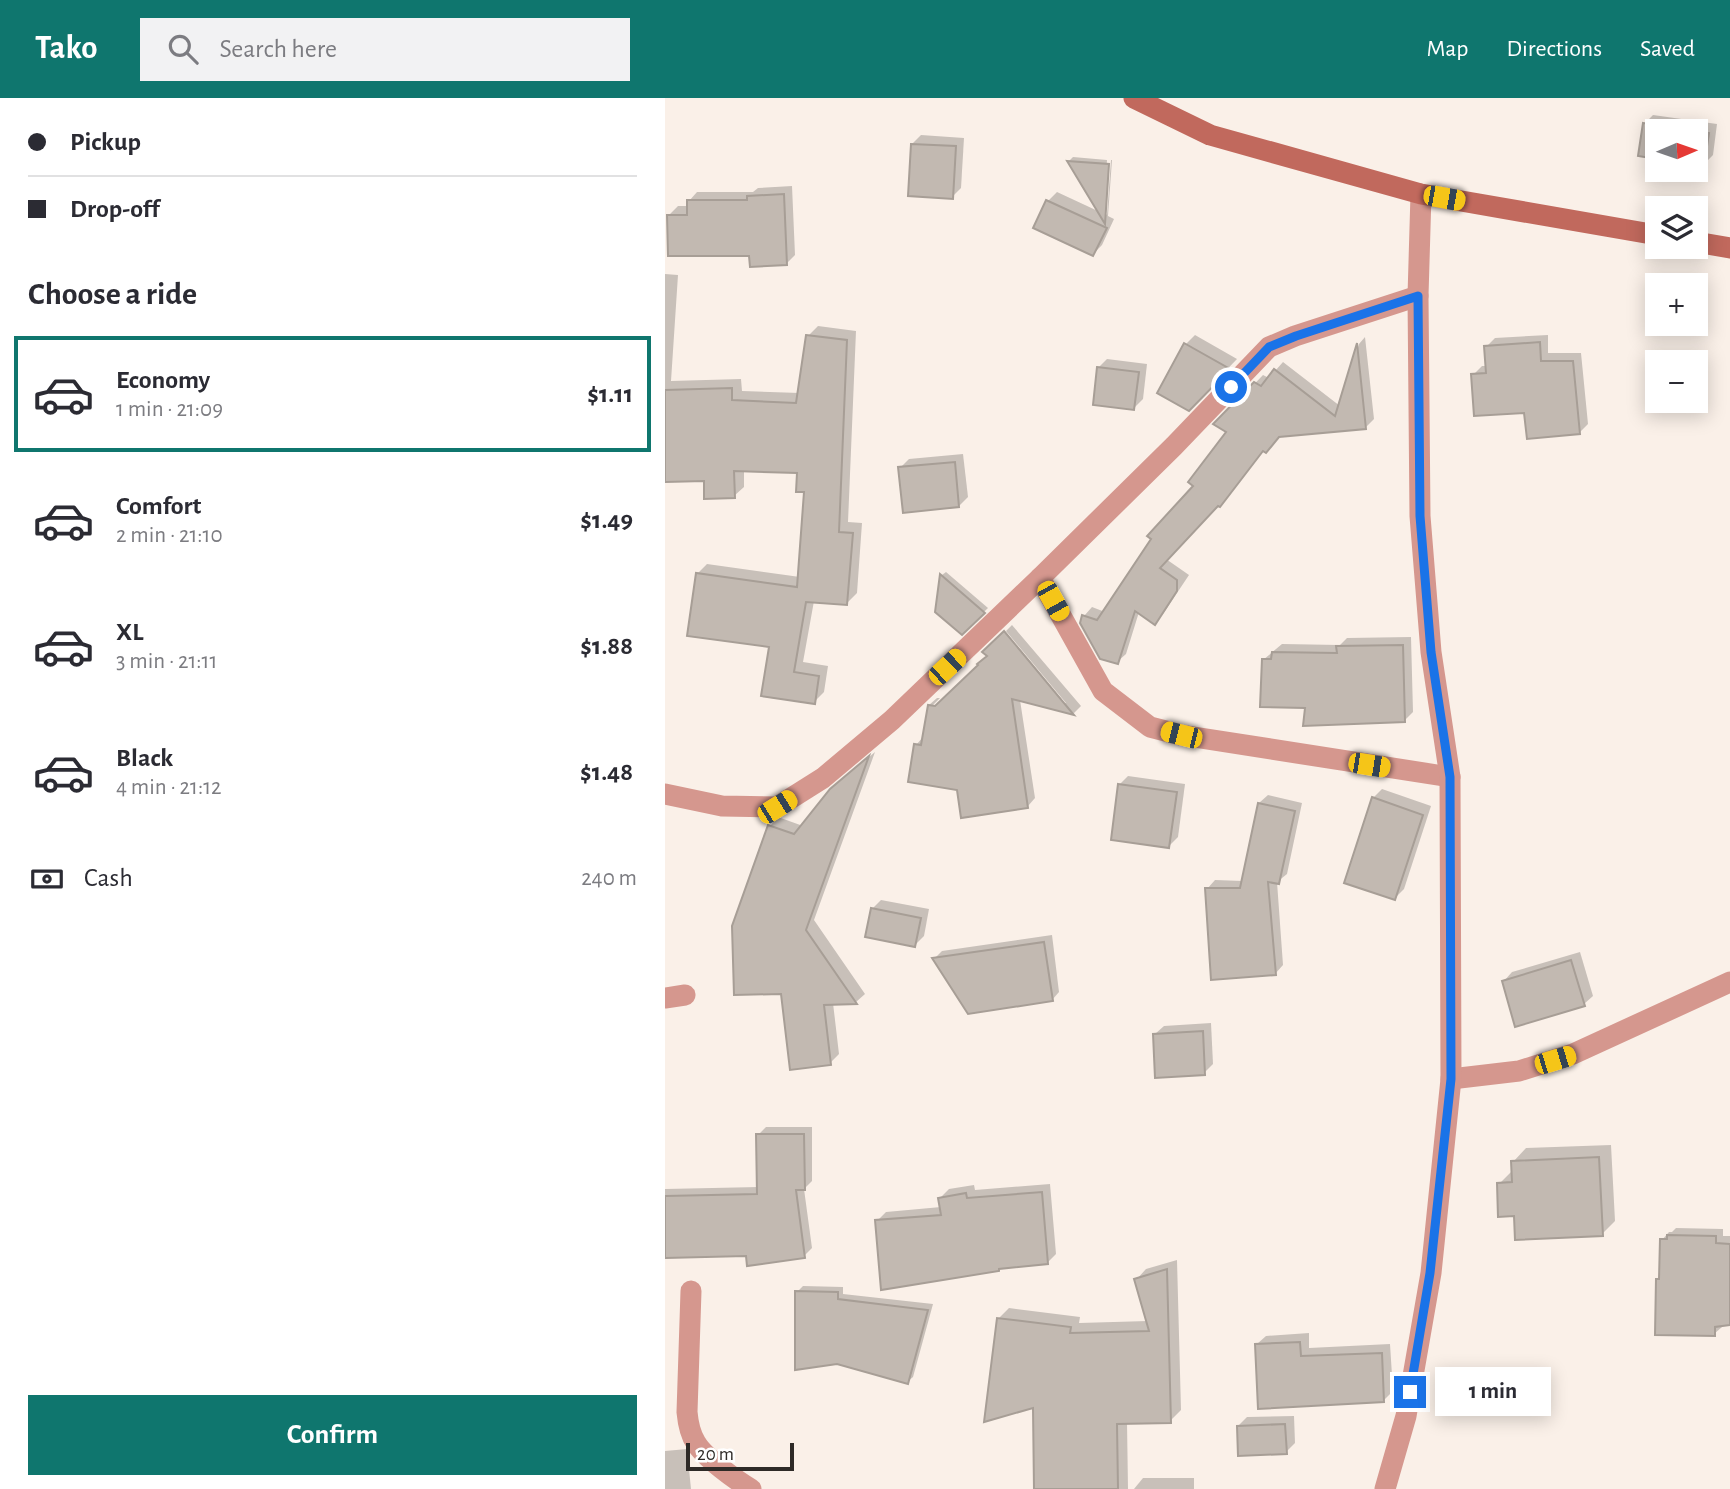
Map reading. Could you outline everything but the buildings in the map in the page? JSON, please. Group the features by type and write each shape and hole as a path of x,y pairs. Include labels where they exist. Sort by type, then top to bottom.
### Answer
{"street":[{"path":"1134,98 1210,135 1420,194 1645,233"},
{"path":"1385,1489 1406,1416 1428,1286 1451,1079 1450,777 1431,652 1420,516 1420,194"},
{"path":"1708,244 1730,248"},
{"path":"665,794 722,806 777,807 823,778 892,720 1040,578 1174,446 1269,347 1418,296"},
{"path":"1040,578 1103,691 1150,727 1181,735 1450,777"},
{"path":"1451,1079 1519,1071 1573,1054 1730,982"},
{"path":"691,1291 687,1412 689,1430 697,1445 736,1480 751,1489"}],"route":[{"path":"1231,387 1269,347 1418,296 1420,516 1431,652 1450,777 1451,1079 1430,1273 1410,1392"}]}
